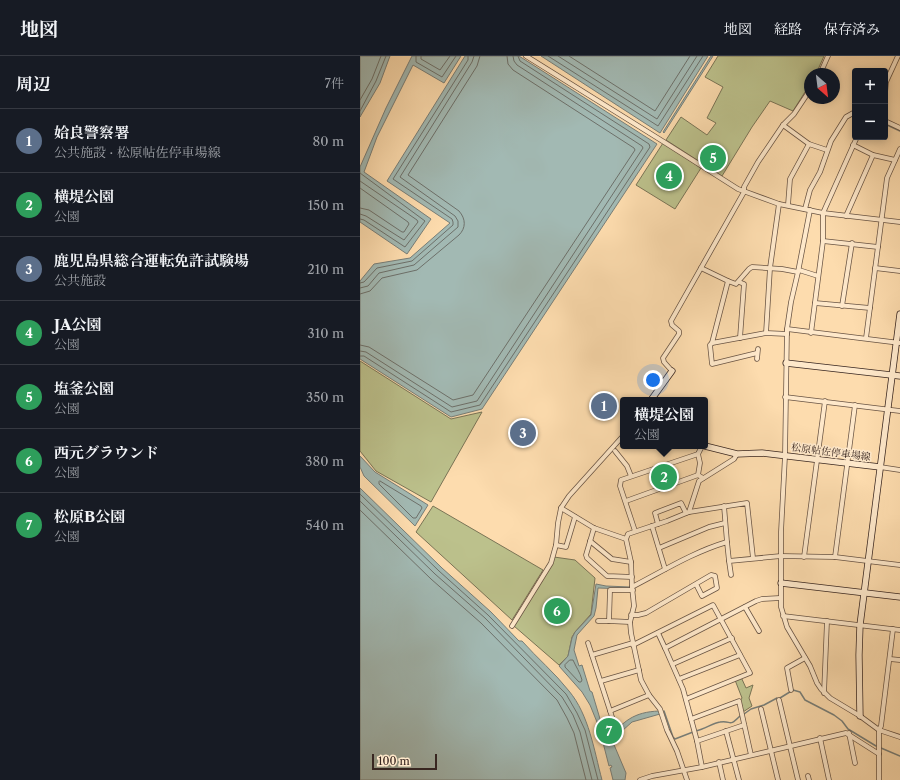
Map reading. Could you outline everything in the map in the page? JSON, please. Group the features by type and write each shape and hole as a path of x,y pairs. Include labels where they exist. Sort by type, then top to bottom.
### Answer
{"street":[{"path":"526,56 744,192 779,204 805,208 822,213 900,222"},
{"path":"823,68 828,56"},
{"path":"888,78 898,56"},
{"path":"655,397 672,371 664,362 663,358 679,334 679,331 672,325 671,321 744,192 744,187 755,168 783,125 794,114 804,99"},
{"path":"805,208 810,190 820,172 831,141 846,117 852,114"},
{"path":"888,122 900,128"},
{"path":"783,125 809,144 827,150"},
{"path":"811,333 823,241 822,213 856,140"},
{"path":"788,205 790,179 809,144"},
{"path":"853,145 873,154 895,160"},
{"path":"866,338 887,178 900,149"},
{"path":"846,216 873,154"},
{"path":"766,333 770,268 779,204"},
{"path":"810,210 787,329 785,456 780,598 783,616 787,627 810,666 817,683 824,693 879,730 900,737"},
{"path":"823,241 878,247"},
{"path":"842,306 852,243"},
{"path":"701,268 736,284 752,267 798,271 818,276"},
{"path":"875,268 900,271"},
{"path":"728,281 712,343 710,345 712,364 758,351 757,359"},
{"path":"739,282 744,284 740,338"},
{"path":"815,303 870,308"},
{"name":"松原帖佐停車場線","path":"708,447 737,454 762,453 880,467 892,375 898,343 900,314"},
{"path":"787,329 898,343"},
{"path":"712,343 766,333 787,334"},
{"path":"786,363 900,376"},
{"path":"785,397 900,411"},
{"path":"804,556 825,401"},
{"path":"834,557 855,405"},
{"path":"512,626 551,563 556,545 558,523 562,508 569,496 620,439"},
{"path":"698,475 700,463 698,454 700,449"},
{"path":"615,451 627,466 631,476"},
{"path":"635,531 620,482 621,480 698,454"},
{"path":"688,513 700,481 734,460 737,454"},
{"path":"860,716 860,625 880,467 900,470"},
{"path":"698,475 703,478"},
{"path":"626,501 698,475"},
{"path":"658,524 655,513 681,503 688,513"},
{"path":"687,780 660,709 649,695 641,680 630,622 634,606 631,562 626,539 628,534 635,531 688,513 747,503 753,558"},
{"path":"724,506 731,576"},
{"path":"562,508 594,528 626,539"},
{"path":"556,545 566,547 575,517"},
{"path":"659,548 709,527 725,523"},
{"path":"652,526 665,569"},
{"path":"594,528 586,558 607,576 632,577"},
{"path":"590,541 612,559 631,562"},
{"path":"609,621 610,590 632,589 665,569 710,547 727,542"},
{"path":"729,561 781,556 804,556 834,557 900,565"},
{"path":"631,615 646,613 711,575 715,576 717,588 702,596 696,584"},
{"path":"781,583 900,597"},
{"path":"666,648 762,598 780,598"},
{"path":"592,655 633,644 713,605 722,619 750,673 686,699"},
{"path":"745,607 759,631"},
{"path":"783,616 900,630"},
{"path":"598,621 630,622"},
{"path":"824,693 827,621"},
{"path":"879,780 879,730 881,726 893,629"},
{"path":"658,632 679,679 686,699 692,719 702,767"},
{"path":"672,664 732,638"},
{"path":"588,643 613,720"},
{"path":"679,679 740,655"},
{"path":"791,690 788,668 805,658"},
{"path":"890,659 900,660"},
{"path":"601,681 639,670"},
{"path":"610,711 649,695"},
{"path":"779,700 798,780"},
{"path":"692,719 739,701 751,755"},
{"path":"761,709 778,780"},
{"path":"697,741 744,725"},
{"path":"726,731 739,780"},
{"path":"640,780 846,733 849,733 879,754"},
{"path":"849,733 855,763"},
{"path":"820,738 829,780"},
{"path":"719,762 723,780"}],"green space":[{"path":"718,56 824,56 819,68 804,68 804,94 793,111 770,101 722,176 666,140 681,117 707,135 716,123 707,118 723,87 705,77"},
{"path":"663,143 701,168 675,209 636,185"},
{"path":"360,361 451,419 482,412 431,502 376,471 360,451"},
{"path":"664,469 670,484 663,486 657,471"},
{"path":"433,506 543,570 512,620 416,532"},
{"path":"554,557 575,560 595,578 591,614 575,632 572,637 568,656 559,665 514,626"},
{"path":"741,677 746,688 753,685 749,698 752,706 743,712 740,701 742,698 735,680"},
{"path":"614,725 617,729 608,740 606,739 603,729"}],"water":[{"path":"360,56 390,56 380,83 360,117"},
{"path":"412,56 461,56 444,83 413,65 377,137 364,172 431,219 407,254 360,222 360,167 386,108"},
{"path":"465,56 519,56 657,144 482,409 451,417 360,359 360,281 374,264 410,258 450,223 387,181"},
{"path":"541,56 708,56 660,133"},
{"path":"711,56 713,56 664,133 663,132"},
{"path":"360,456 375,472 428,505 415,526 364,476 360,467"},
{"path":"360,488 442,568 491,612 519,641 522,641 564,684 576,700 586,722 602,780 360,780"},
{"path":"596,584 630,587 629,589 598,588 594,616 577,635 574,650 579,666 582,665 590,691 592,692 606,739 608,740 624,723 636,716 643,713 659,711 660,714 632,722 612,740 626,773 625,780 613,780 610,768 612,767 611,765 609,766 599,727 590,705 582,692 559,666 568,656 575,632 591,615"}],"waterway":[{"path":"888,125 900,131"},
{"path":"780,698 793,690 800,692 805,700 834,715 842,721 848,729 876,746"},
{"path":"744,714 751,709 764,705 777,698"},
{"path":"664,711 675,739 693,732"},
{"path":"696,731 717,723 732,723 740,716"},
{"path":"881,748 900,756"}],"place":[{"name":"塩釜公園","path":"713,158"},
{"name":"JA公園","path":"669,176"},
{"name":"姶良警察署","path":"604,406"},
{"name":"鹿児島県総合運転免許試験場","path":"523,433"},
{"name":"横堤公園","path":"664,477"},
{"name":"西元グラウンド","path":"557,611"},
{"name":"松原B公園","path":"609,731"}]}
